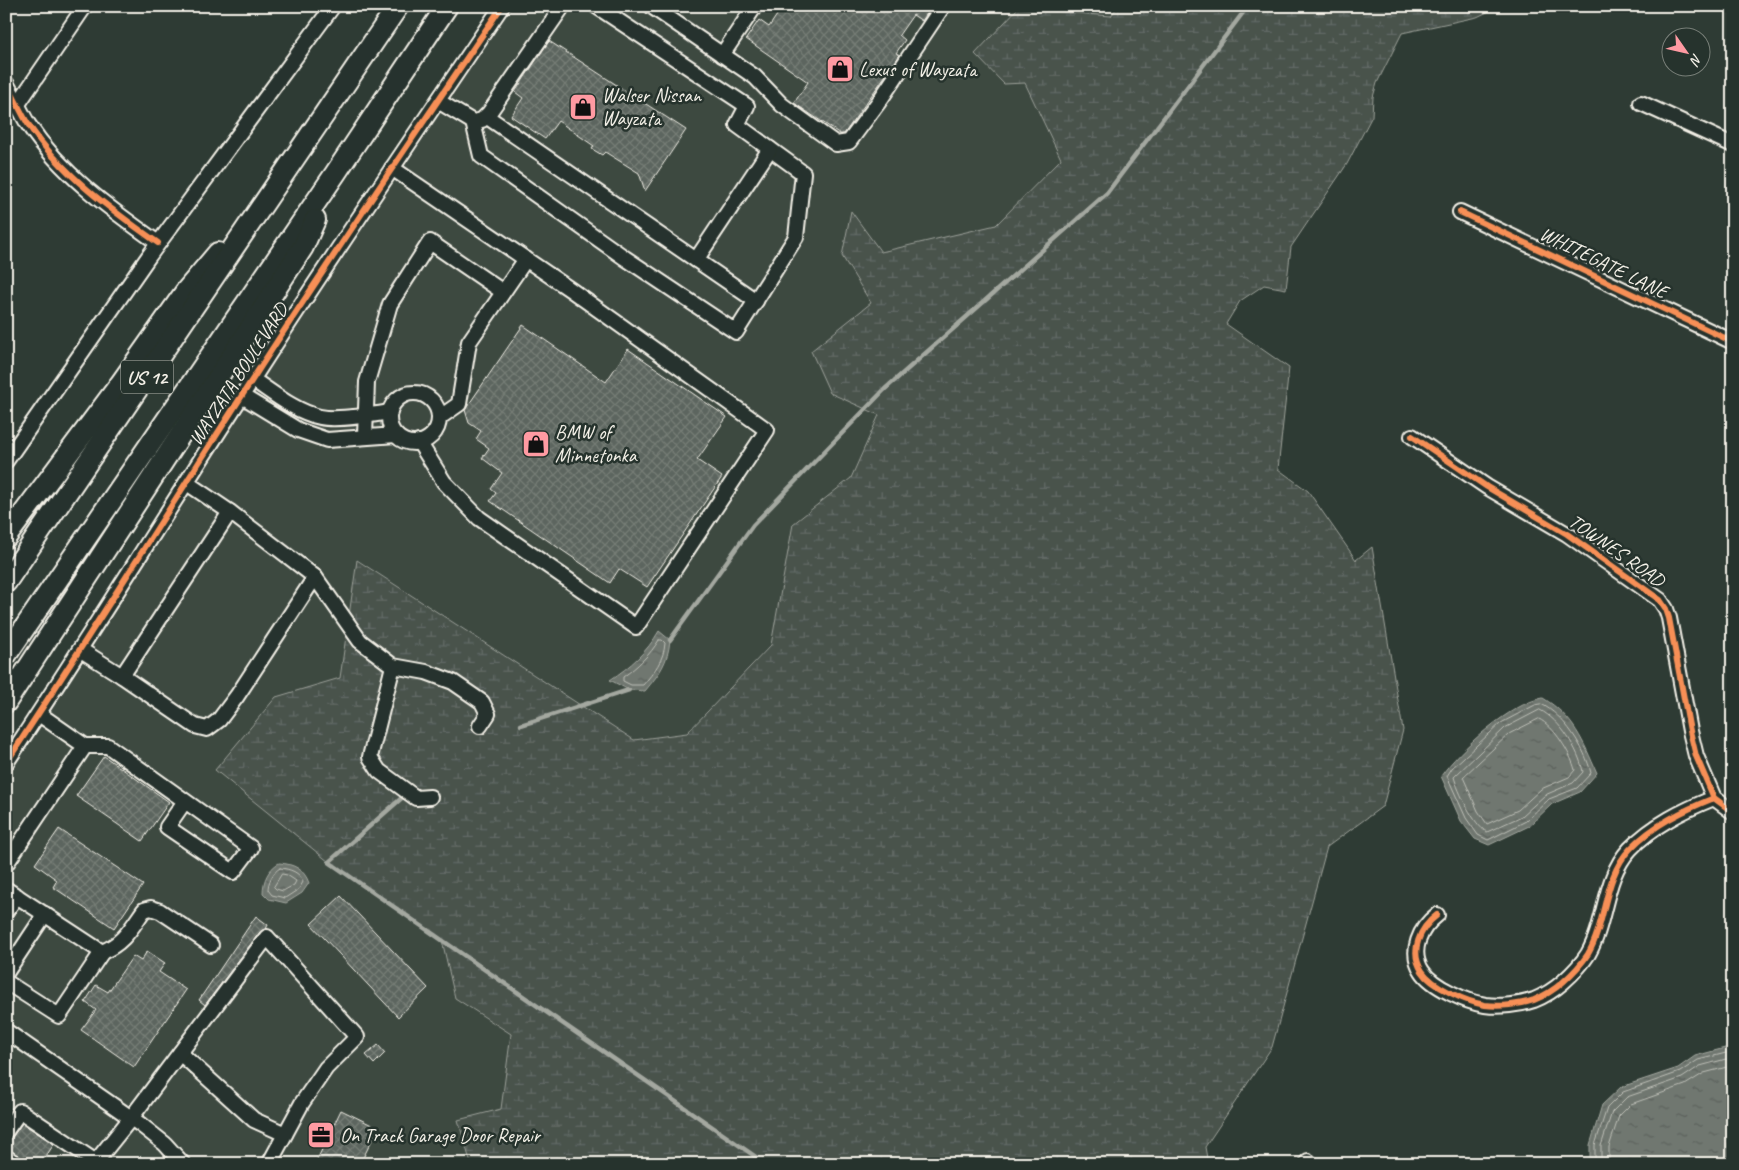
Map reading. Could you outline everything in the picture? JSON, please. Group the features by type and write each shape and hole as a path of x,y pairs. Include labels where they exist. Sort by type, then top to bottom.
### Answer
{"highway":[{"name":"US 12","path":"6,582 398,6"},
{"name":"US 12","path":"6,655 447,6"},
{"path":"6,536 121,383 186,291 287,171"},
{"path":"6,702 303,247 334,174"}],"street":[{"path":"18,104 85,6"},
{"path":"6,461 158,243 333,6"},
{"name":"WAYZATA BOULEVARD","path":"6,763 81,650 252,380 502,6"},
{"path":"438,101 472,122 482,120 563,6"},
{"path":"472,122 481,156 625,258 736,332 796,237 803,173 736,125 747,106 596,6"},
{"path":"651,6 755,77 782,105 836,144 849,142 878,103 942,6"},
{"path":"722,55 755,6"},
{"path":"6,83 28,123 67,171 105,204 158,243"},
{"path":"1642,103 1733,145"},
{"path":"486,116 756,301"},
{"path":"696,260 770,149"},
{"path":"392,168 526,259 767,430 636,627 479,518 444,482 419,442"},
{"name":"WHITEGATE LANE","path":"1460,212 1733,342"},
{"path":"364,436 367,416 367,382 390,304 430,242 503,292"},
{"path":"439,418 459,404 469,342 526,259"},
{"path":"252,380 299,409 321,418 367,416 390,412"},
{"path":"413,393 428,397 434,402 439,418 433,433 427,439 419,442 402,440 391,428 389,420 393,404 398,398 413,393"},
{"path":"242,396 298,430 327,440 396,435"},
{"name":"TOWNES ROAD","path":"1412,436 1487,487 1567,534 1660,600 1666,608 1669,618 1696,756 1714,798"},
{"path":"187,483 230,512 315,576 360,641 393,666 426,672 453,682 482,702 488,714 480,726"},
{"path":"122,676 230,512"},
{"path":"81,650 194,726 207,728 220,720 315,576"},
{"path":"393,666 370,757 379,771 416,798 430,797"},
{"path":"39,714 85,746 108,746 185,801 250,848 233,872 167,827 185,801"},
{"path":"6,864 85,746"},
{"path":"1437,915 1427,922 1420,933 1417,959 1422,972 1441,987 1462,999 1485,1005 1511,1005 1534,1000 1556,988 1574,973 1588,953 1617,868 1630,849 1665,821 1714,798 1733,812"},
{"path":"6,911 11,892 102,952"},
{"path":"6,982 59,1016 102,952 113,948 125,937 144,910 151,908 160,911 211,944"},
{"path":"6,972 45,914"},
{"path":"6,1131 20,1111 95,1163 267,937 357,1036 326,1068 302,1103 269,1164"},
{"path":"6,1030 166,1144 183,1164"},
{"path":"180,1053 254,1120 285,1134"},
{"path":"6,1157 16,1164"}],"shaded area":[{"path":"502,6 1118,6 1111,16 1018,8 1025,83 1061,159 996,225 881,252 852,212 842,256 871,303 830,393 879,415 851,478 793,524 771,644 687,733 634,740 358,560 340,678 276,697 329,862 442,940 455,998 511,1034 501,1109 458,1120 471,1164 6,1164 6,763"}],"green space":[{"path":"1118,6 1500,6 1477,17 1402,33 1377,83 1373,97 1372,116 1347,164 1291,247 1286,289 1264,285 1240,301 1226,324 1289,368 1278,469 1308,491 1356,560 1372,547 1403,730 1383,806 1327,847 1272,1047 1205,1147 1208,1164 471,1164 458,1120 501,1109 511,1034 455,998 442,940 329,862 215,770 276,697 340,678 357,560 634,740 687,733 771,645 793,524 851,478 879,415 830,393 811,351 871,303 842,256 851,211 881,252 996,225 1061,159 1025,83 1004,84 975,54 1018,8 1111,16"}],"water":[{"path":"659,631 670,640 669,648 662,668 645,691 629,690 610,680 638,658"},
{"path":"1543,698 1563,713 1570,722 1582,740 1597,773 1580,792 1552,804 1529,826 1489,845 1475,839 1461,821 1441,776 1449,765 1473,741 1501,718 1530,702"},
{"path":"279,863 298,868 309,883 302,893 286,903 269,899 263,893 267,876"},
{"path":"1725,1048 1733,1048 1733,1164 1590,1164 1590,1145 1602,1105 1621,1087 1678,1068 1695,1056"}],"building":[{"name":"Lexus of Wayzata","path":"783,6 932,6 922,21 913,15 899,35 905,40 896,53 900,55 844,134 840,134 794,103 808,82 746,39 759,20 769,27"},
{"name":"Walser Nissan Wayzata","path":"549,41 686,130 645,191 639,173 605,152 602,155 592,149 594,146 558,121 545,139 511,116 523,98 515,92"},
{"path":"523,325 606,382 628,349 727,417 697,460 722,477 647,587 619,569 610,583 490,501 496,493 491,489 502,473 482,458 489,448 476,439 481,431 469,423 465,410"},
{"path":"104,756 169,802 142,841 76,796"},
{"path":"59,829 143,885 114,928 53,887 57,880 35,864"},
{"path":"341,896 428,988 398,1017 311,924"},
{"path":"256,916 268,925 266,929 260,932 205,1005 199,1000"},
{"path":"147,951 165,963 159,972 186,990 134,1067 81,1030 96,1010 85,1002 96,985 108,992 133,956 141,961"},
{"path":"378,1045 385,1053 374,1064 366,1055"},
{"path":"341,1110 378,1128 360,1164 315,1164"},
{"path":"22,1123 54,1144 41,1164 27,1164 21,1157 6,1148 6,1142"}],"waterway":[{"path":"670,640 753,525 885,389 1107,193 1248,6"},
{"path":"521,725 629,690"},
{"path":"404,796 329,862 756,1157 751,1164"}],"cycle path":[{"path":"6,763 283,333 502,6"},
{"path":"6,83 28,124 55,159 104,204 158,243"},
{"path":"1460,212 1733,342"},
{"path":"1412,436 1487,487 1567,534 1660,600 1669,618 1696,756 1714,798 1733,812"},
{"path":"1437,915 1426,926 1418,940 1416,956 1422,971 1427,977 1450,993 1485,1005 1510,1005 1534,1000 1563,982 1588,954 1599,928 1615,873 1621,860 1630,849 1659,825 1714,798"}],"place":[{"name":"Lexus of Wayzata","path":"840,69"},
{"name":"Walser Nissan Wayzata","path":"583,107"},
{"name":"BMW of Minnetonka","path":"536,444"},
{"name":"On Track Garage Door Repair","path":"321,1135"}]}
